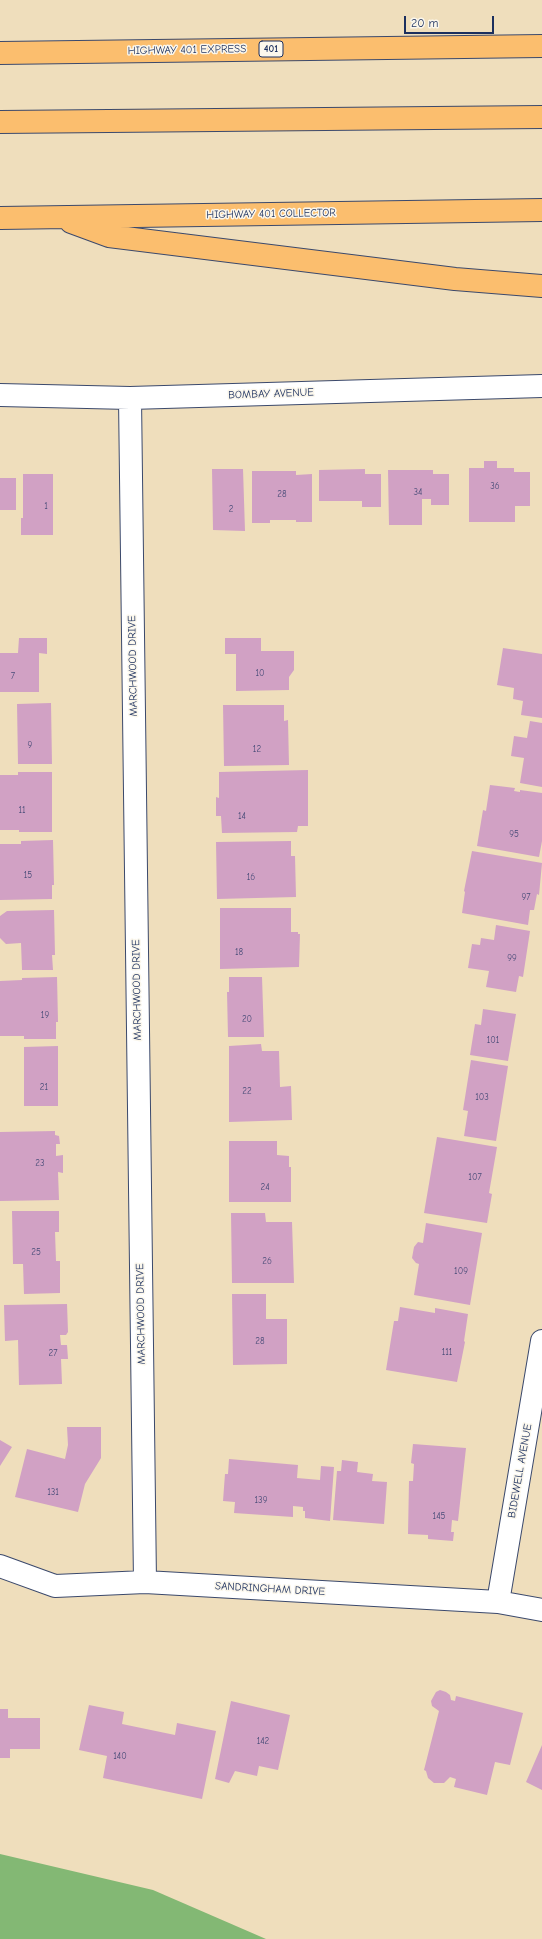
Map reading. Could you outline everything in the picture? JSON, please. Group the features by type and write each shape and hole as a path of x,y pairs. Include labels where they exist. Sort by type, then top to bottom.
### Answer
{"highway":[{"name":"HIGHWAY 401 EXPRESS","path":"0,53 542,46"},
{"path":"0,122 542,116"},
{"name":"HIGHWAY 401 COLLECTOR","path":"0,218 542,210"},
{"path":"58,217 109,236 455,279 542,286"}],"street":[{"name":"BOMBAY AVENUE","path":"0,395 130,398 542,386"},
{"name":"MARCHWOOD DRIVE","path":"130,398 145,1582"},
{"name":"BIDEWELL AVENUE","path":"498,1602 542,1341"},
{"name":"SANDRINGHAM DRIVE","path":"0,1566 55,1586 145,1582 498,1602 542,1610"}],"green space":[{"path":"0,1854 153,1890 266,1939 0,1939"}],"building":[{"path":"484,461 497,461 497,468 514,468 514,472 530,472 530,506 515,506 515,522 469,522 469,468 484,468"},
{"path":"212,469 243,469 245,531 213,530"},
{"path":"365,469 365,474 381,474 381,507 362,507 362,501 319,501 319,470"},
{"path":"388,470 433,470 433,474 449,474 449,505 431,505 431,499 422,499 422,525 389,525"},
{"path":"252,471 296,471 296,475 312,474 312,522 296,522 296,520 270,520 270,523 252,523"},
{"path":"23,474 53,474 53,535 21,535 21,518 23,518"},
{"path":"0,478 16,478 16,510 0,510"},
{"path":"19,638 47,638 47,654 39,653 39,692 0,692 0,653 18,653"},
{"path":"225,638 261,638 261,651 294,651 294,670 289,677 289,690 236,691 236,654 225,654"},
{"path":"503,648 542,654 542,718 521,715 523,701 513,699 514,688 497,685"},
{"path":"51,703 52,764 18,764 17,704"},
{"path":"223,705 284,705 284,721 288,720 289,765 224,766"},
{"path":"530,721 542,723 542,787 520,783 524,758 511,756 514,736 527,738"},
{"path":"308,770 308,826 298,826 297,832 222,833 221,816 216,816 216,797 219,798 219,772"},
{"path":"18,772 52,772 52,832 19,832 19,830 0,830 0,775 18,775"},
{"path":"490,785 515,788 514,791 520,792 520,790 542,793 542,841 539,857 477,846 483,810 486,811"},
{"path":"53,840 54,885 52,885 52,899 0,900 0,844 21,844 21,841"},
{"path":"291,841 291,856 295,856 296,897 217,899 216,842"},
{"path":"472,851 542,863 539,895 537,894 534,910 530,910 528,925 462,913 464,891"},
{"path":"220,908 291,908 291,932 298,932 298,934 300,934 299,967 220,969"},
{"path":"54,910 55,955 52,955 53,970 22,970 21,943 6,944 0,938 0,916 7,911"},
{"path":"496,925 530,931 523,977 519,976 516,992 486,987 489,971 468,968 472,944 480,945 481,938 494,940"},
{"path":"57,977 58,1022 56,1022 56,1039 24,1039 24,1036 0,1036 0,981 22,980 22,978"},
{"path":"229,977 262,977 264,1037 228,1037 227,992 229,992"},
{"path":"483,1009 516,1014 508,1061 470,1055 475,1024 481,1025"},
{"path":"261,1044 262,1051 279,1051 280,1087 291,1086 292,1120 229,1122 229,1046"},
{"path":"58,1046 58,1106 24,1106 24,1047"},
{"path":"471,1060 508,1066 496,1141 464,1136 468,1111 463,1110"},
{"path":"55,1131 55,1135 59,1136 60,1144 56,1144 56,1156 63,1155 63,1173 58,1172 59,1200 0,1201 0,1132"},
{"path":"437,1137 497,1147 489,1193 492,1194 487,1223 424,1213"},
{"path":"229,1141 277,1141 277,1155 289,1156 289,1167 291,1167 291,1202 229,1202"},
{"path":"12,1211 59,1211 59,1232 55,1232 56,1261 60,1261 60,1293 24,1294 23,1264 13,1264"},
{"path":"231,1213 265,1213 266,1222 292,1222 294,1283 232,1283"},
{"path":"426,1223 482,1233 470,1305 414,1295 419,1264 412,1258 414,1247 418,1242 423,1243"},
{"path":"232,1294 266,1294 266,1319 287,1319 287,1364 233,1365"},
{"path":"67,1304 68,1332 66,1335 60,1335 61,1345 67,1345 68,1359 61,1359 62,1384 19,1385 18,1340 5,1341 4,1305"},
{"path":"400,1307 435,1313 435,1308 468,1314 465,1342 457,1382 386,1370 394,1321 398,1321"},
{"path":"67,1427 101,1427 101,1458 85,1484 78,1512 15,1497 27,1449 65,1459 68,1445"},
{"path":"0,1440 12,1447 0,1466"},
{"path":"413,1444 466,1448 458,1521 452,1520 451,1532 454,1532 453,1541 428,1539 428,1535 408,1534 409,1481 413,1481 414,1464 411,1463"},
{"path":"229,1459 298,1465 297,1478 320,1480 321,1466 334,1467 330,1521 305,1518 305,1511 303,1511 303,1507 293,1506 293,1517 234,1513 235,1502 223,1501 225,1474 228,1474"},
{"path":"342,1460 358,1462 357,1472 373,1474 372,1481 387,1482 384,1524 333,1520 337,1471 341,1471"},
{"path":"440,1690 450,1695 451,1700 455,1701 456,1696 523,1713 510,1765 495,1762 487,1795 454,1787 456,1779 450,1777 444,1783 434,1783 428,1778 426,1771 424,1770 439,1711 432,1706 431,1701 436,1692"},
{"path":"231,1701 290,1715 278,1770 259,1766 257,1776 235,1771 229,1783 215,1779"},
{"path":"89,1705 124,1712 122,1724 175,1735 177,1723 216,1731 202,1799 103,1778 107,1756 79,1750"},
{"path":"0,1709 8,1709 8,1718 40,1718 40,1749 10,1749 10,1758 0,1758"},
{"path":"542,1745 542,1790 526,1782"}]}
